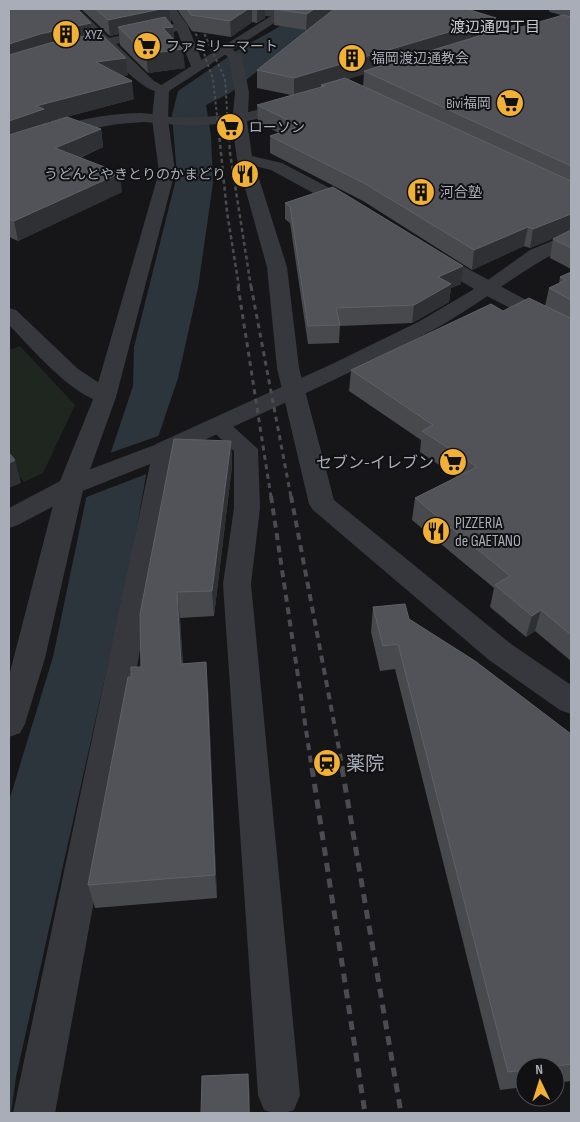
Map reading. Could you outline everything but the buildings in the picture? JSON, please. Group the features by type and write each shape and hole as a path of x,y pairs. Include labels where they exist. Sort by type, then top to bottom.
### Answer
{"street":[{"path":"72,9 149,84 162,90"},
{"path":"171,9 182,26 197,66"},
{"path":"249,9 288,10"},
{"path":"162,90 197,66 229,52 288,10"},
{"path":"553,15 571,15"},
{"path":"9,68 48,55 182,26"},
{"path":"229,52 235,56 242,92 239,126 245,159 277,267 288,368 322,504 500,652 571,701"},
{"path":"242,92 254,81"},
{"path":"9,724 82,482 167,172 162,90"},
{"path":"9,148 48,132 71,127 137,118 165,120 240,118 267,112"},
{"path":"245,159 276,166 370,218"},
{"path":"9,519 82,482 163,450 427,326 488,289 537,254 571,238"},
{"path":"410,243 488,289 571,332"},
{"path":"9,314 16,332 70,374 105,397"},
{"path":"218,425 246,449 248,508 237,584 279,1095"},
{"path":"34,1113 163,450"}],"shaded area":[{"path":"302,9 321,20 230,93 206,105 211,136 213,183 198,288 178,378 147,470 130,565 16,1077 11,1113 9,1113 9,801 53,657 87,494 111,452 133,386 134,347 177,175 172,115 178,91 238,50 277,28"},
{"path":"20,346 75,405 43,473 24,482 9,463 9,350"}],"pier":[{"path":"161,435 149,473 84,498 107,454"}],"railway":[{"path":"183,9 200,42 213,79 218,125"},
{"path":"193,9 225,79 228,125"},
{"path":"218,124 227,212 239,287"},
{"path":"228,124 230,153 251,287"},
{"path":"238,286 271,497"},
{"path":"251,286 291,497"},
{"path":"271,496 312,770"},
{"path":"291,496 343,770"},
{"path":"312,768 365,1113"},
{"path":"342,768 401,1113"}],"place":[{"name":"XYZ","path":"66,34"},
{"name":"ファミリーマート","path":"147,46"},
{"name":"福岡渡辺通教会","path":"352,58"},
{"name":"Bivi福岡","path":"510,103"},
{"name":"ローソン","path":"230,127"},
{"name":"うどんとやきとりのかまどり","path":"245,174"},
{"name":"河合塾","path":"421,192"},
{"name":"セブン-イレブン","path":"453,462"},
{"name":"PIZZERIA de GAETANO","path":"436,531"},
{"name":"薬院","path":"327,763"}],"district":[{"name":"渡辺通四丁目","path":"495,27"}]}
